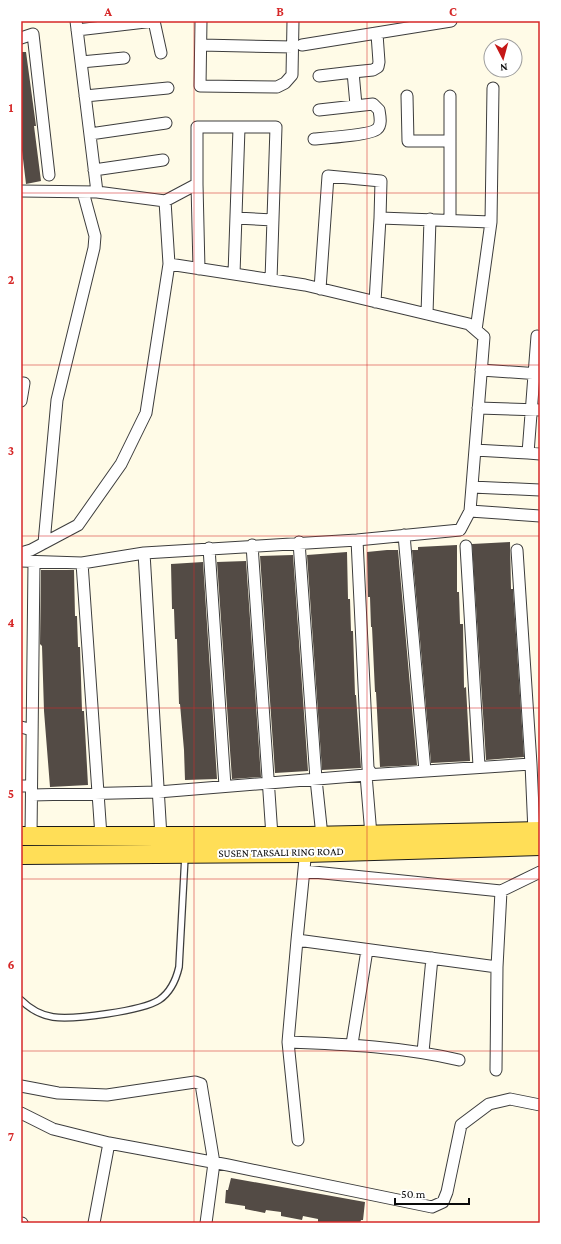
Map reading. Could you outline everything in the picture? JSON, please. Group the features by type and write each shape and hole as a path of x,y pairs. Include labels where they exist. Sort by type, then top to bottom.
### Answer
{"main road":[{"name":"SUSEN TARSALI RING ROAD","path":"26,836 161,837 186,845 272,836 312,842 371,835 538,836"},
{"name":"SUSEN TARSALI RING ROAD","path":"21,854 186,845 538,836"}],"street":[{"path":"97,192 76,26 154,21 161,53"},
{"path":"200,21 200,86 277,87 285,83 292,75 298,46 293,21"},
{"path":"200,45 298,46 377,34 422,23 451,21"},
{"path":"21,38 33,34 49,175"},
{"path":"319,76 373,70 378,67 380,62 377,34"},
{"path":"80,62 124,58"},
{"path":"353,72 356,105"},
{"path":"85,96 168,88"},
{"path":"476,330 491,222 493,88"},
{"path":"407,96 408,141 450,141"},
{"path":"450,96 450,220"},
{"path":"314,139 365,133 377,129 380,120 377,106 373,104 319,110"},
{"path":"90,134 166,124"},
{"path":"199,269 197,128 276,127 271,280"},
{"path":"234,274 239,128"},
{"path":"94,170 163,160"},
{"path":"320,289 328,176 381,180 375,302"},
{"path":"21,190 97,192 165,201 197,184"},
{"path":"44,543 57,400 94,248 95,236 83,192"},
{"path":"21,553 78,525 121,464 146,413 168,264 165,201"},
{"path":"236,218 273,220"},
{"path":"380,218 491,222"},
{"path":"427,314 430,219"},
{"path":"21,561 82,563 144,553 299,542 357,540 460,530 470,511 484,337 469,324 320,289 168,264"},
{"path":"528,453 536,410 537,336"},
{"path":"481,370 537,374"},
{"path":"21,384 24,384 21,401"},
{"path":"478,408 536,410"},
{"path":"475,450 540,454"},
{"path":"472,487 540,490"},
{"path":"470,511 540,516"},
{"path":"404,535 425,771"},
{"path":"357,540 368,768 371,772 366,775"},
{"path":"298,1140 288,1042 304,871 312,842 316,779 299,542"},
{"path":"252,545 272,836"},
{"path":"466,546 479,766"},
{"path":"209,548 225,786"},
{"path":"517,550 531,764 538,836"},
{"path":"144,553 161,837"},
{"path":"26,836 28,789 26,728 34,562"},
{"path":"82,563 101,836"},
{"path":"28,789 97,792 158,792 479,766 531,764"},
{"path":"366,775 371,835"},
{"path":"304,871 501,891 540,872"},
{"path":"496,1070 497,967 501,891"},
{"path":"297,940 497,967"},
{"path":"352,1044 367,950"},
{"path":"423,1052 432,958"},
{"path":"288,1042 352,1044 423,1052 459,1060"},
{"path":"21,1086 58,1093 107,1095 198,1082 202,1087 214,1163 206,1223"},
{"path":"21,1113 53,1129 109,1143 432,1207 443,1202 447,1192 461,1125 489,1104 510,1100 540,1105"},
{"path":"94,1223 109,1143"}],"lane":[{"path":"21,1000 39,1013 64,1018 132,1009 159,999 169,990 176,980 179,966 186,845"}],"building":[{"path":"21,52 26,52 36,126 34,126 41,181 26,184 21,142"},
{"path":"510,542 511,589 513,589 524,757 486,760 472,544"},
{"path":"457,545 457,592 459,592 460,624 463,624 464,688 466,687 470,761 431,763 412,550 418,550 418,547"},
{"path":"398,550 417,765 380,767 370,597 368,597 367,552"},
{"path":"347,552 348,599 350,599 351,631 353,631 355,695 361,768 322,770 307,555"},
{"path":"293,555 308,771 275,773 260,556"},
{"path":"246,561 261,777 232,779 217,562"},
{"path":"203,562 217,779 185,780 184,750 179,704 177,639 175,639 174,609 172,609 171,564"},
{"path":"41,570 74,570 75,616 77,616 78,647 80,647 82,711 84,711 88,785 50,787 44,711 42,646 40,644"},
{"path":"231,1178 365,1202 363,1220 361,1220 360,1223 318,1223 318,1219 303,1216 302,1220 281,1216 281,1212 266,1210 265,1213 245,1209 245,1206 225,1203 226,1190 228,1190"}]}
